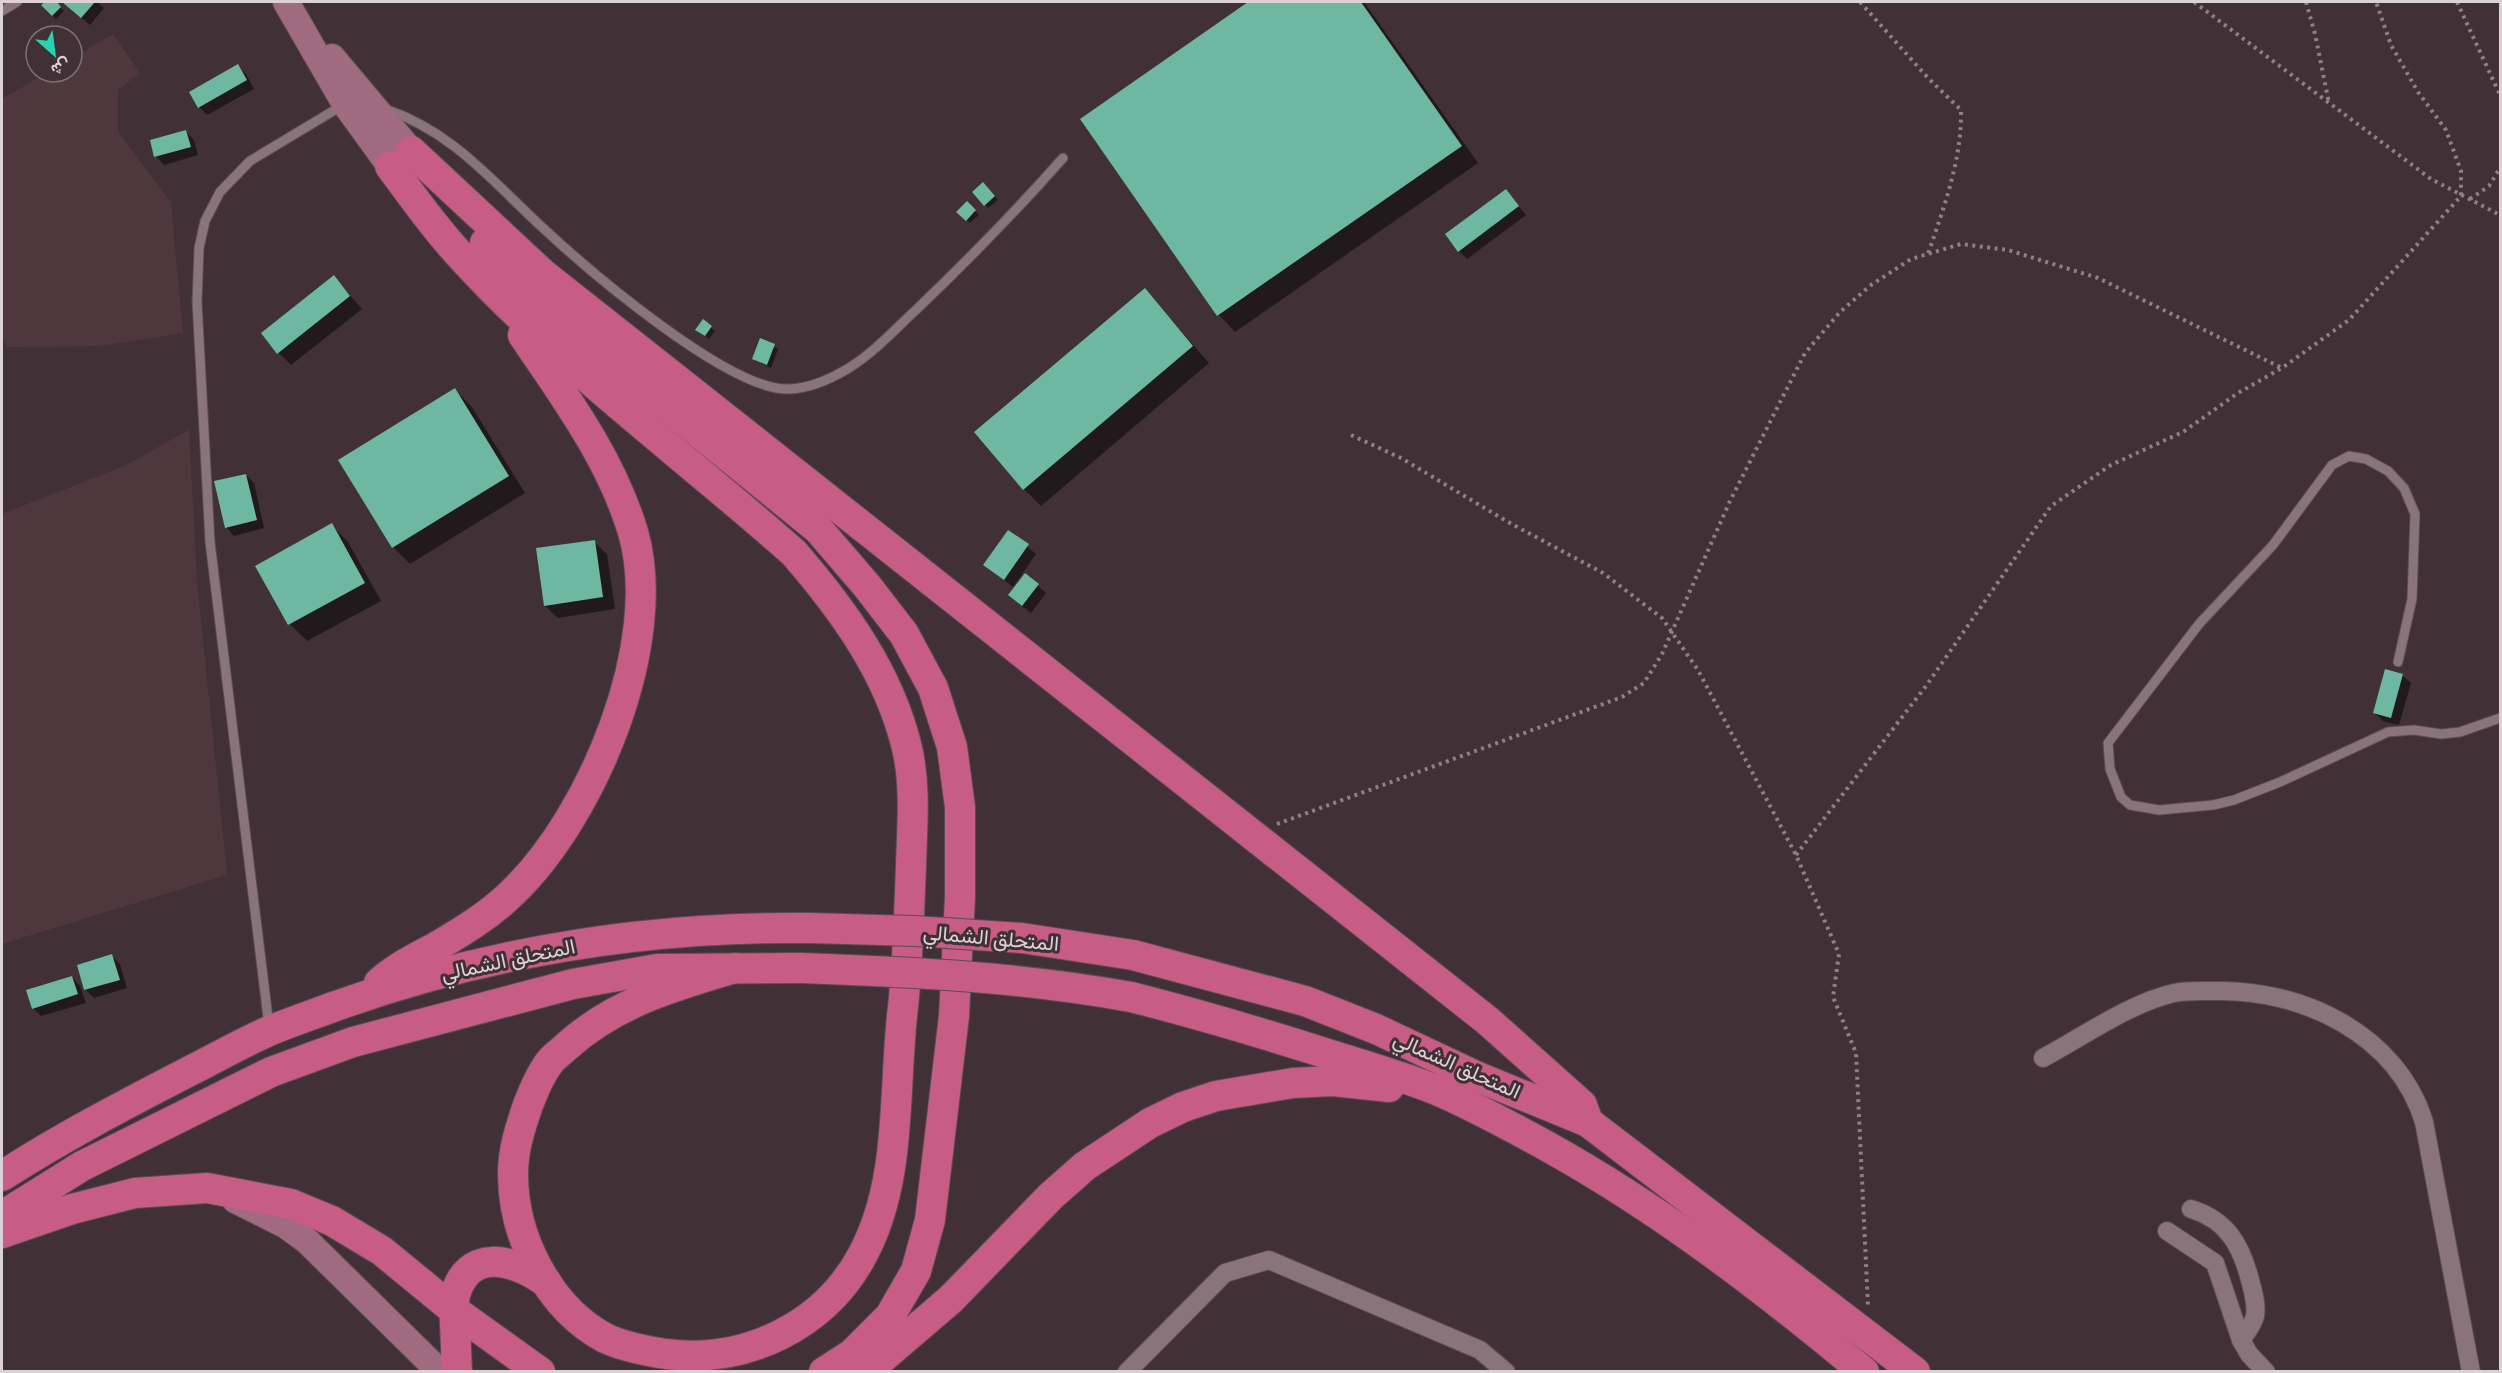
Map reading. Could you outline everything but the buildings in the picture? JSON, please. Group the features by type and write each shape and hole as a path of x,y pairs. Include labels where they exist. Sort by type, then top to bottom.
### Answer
{"highway":[{"path":"400,159 442,235 493,290 554,348 794,553 828,592 853,626 874,662 894,707 907,749 912,789 909,955 893,1138 879,1215 864,1252 845,1282 811,1316 792,1329 762,1343 728,1353 685,1356 643,1351 606,1338 569,1309 547,1283 529,1253 516,1210 513,1172 518,1135 532,1096 549,1063 583,1032 629,1003 679,984 735,968"},
{"path":"400,159 1488,1021 1582,1105 1588,1122"},
{"path":"400,159 556,318 818,529 904,634 933,688 952,747 958,795 960,897 954,1016 930,1220 916,1271 890,1316 852,1354 824,1371"},
{"path":"364,996 392,970 472,925 513,892 541,862 585,792 602,757 621,703 639,634 642,608 638,559 633,534 615,484 583,426 493,290"},
{"name":"المتحلق الشمالي","path":"2,1176 103,1116 270,1030 364,996 427,977 531,953 607,940 745,927 915,931 1022,938 1133,955 1305,1001 1376,1029 1478,1077 1588,1122 1915,1371"},
{"name":"المتحلق الشمالي","path":"2,1216 82,1166 271,1072 353,1042 573,984 657,969 801,968 966,975 1077,987 1131,997 1236,1024 1436,1090 1514,1128 1583,1166 1674,1224 1747,1278 1864,1371"},
{"path":"866,1371 951,1299 1051,1196 1085,1166 1150,1123 1183,1107 1216,1096 1293,1083 1334,1081 1436,1090"},
{"path":"2,1233 72,1209 135,1193 207,1188 291,1204 332,1221 382,1251 523,1368"},
{"path":"457,1371 456,1289 468,1271 487,1261 499,1261 523,1268 547,1283"}],"main road":[{"path":"286,2 372,104 400,159 345,104 286,2"},
{"path":"207,1188 263,1213 307,1241 440,1371"}],"street":[{"path":"2043,1058 2148,1002 2176,993 2232,991 2282,997 2330,1015 2355,1031 2392,1066 2419,1103 2471,1371"},
{"path":"2191,1209 2210,1218 2230,1234 2238,1244 2245,1261 2255,1307 2253,1323 2241,1341"},
{"path":"2167,1231 2215,1263 2241,1341 2249,1354 2266,1371"},
{"path":"1127,1371 1225,1273 1269,1260 1480,1350 1506,1371"}],"lane":[{"path":"2,11 17,2"},
{"path":"270,1030 210,542 197,302 199,248 205,220 220,192 249,161 345,104"},
{"path":"372,104 418,121 452,143 607,284 682,340 725,368 761,384 788,390 813,386 843,372 886,338 970,258 1063,158"},
{"path":"2398,662 2412,600 2415,514 2404,488 2388,471 2366,459 2349,456 2332,465 2273,545 2199,624 2108,743 2110,769 2121,797 2130,805 2159,810 2212,805 2234,800 2280,782 2388,732 2414,730 2441,734 2460,732 2500,718"}],"path":[{"path":"1860,2 1928,78 1961,110 1959,145 1946,201 1928,254"},
{"path":"2194,2 2431,179 2500,215"},
{"path":"2306,2 2329,104"},
{"path":"1797,855 1926,686 2051,506 2111,465 2183,432 2238,393 2282,368 2349,320 2461,196 2461,171 2446,130 2418,92 2391,45 2376,2"},
{"path":"2457,2 2500,95"},
{"path":"2469,200 2489,186 2500,168"},
{"path":"1251,833 1622,697 1644,683 1662,654 1730,501 1805,353 1840,312 1871,285 1911,259 1961,244 2008,250 2098,278 2282,368"},
{"path":"1351,435 1401,458 1508,522 1603,573 1662,618 1698,670 1797,855 1839,954 1833,997 1856,1053 1869,1336"}],"shaded area":[{"path":"113,34 140,73 118,90 118,132 171,202 183,333 100,346 7,347 2,335 2,99 28,84 84,84 84,51"},
{"path":"189,430 197,579 227,875 2,944 2,514 124,466"}]}
